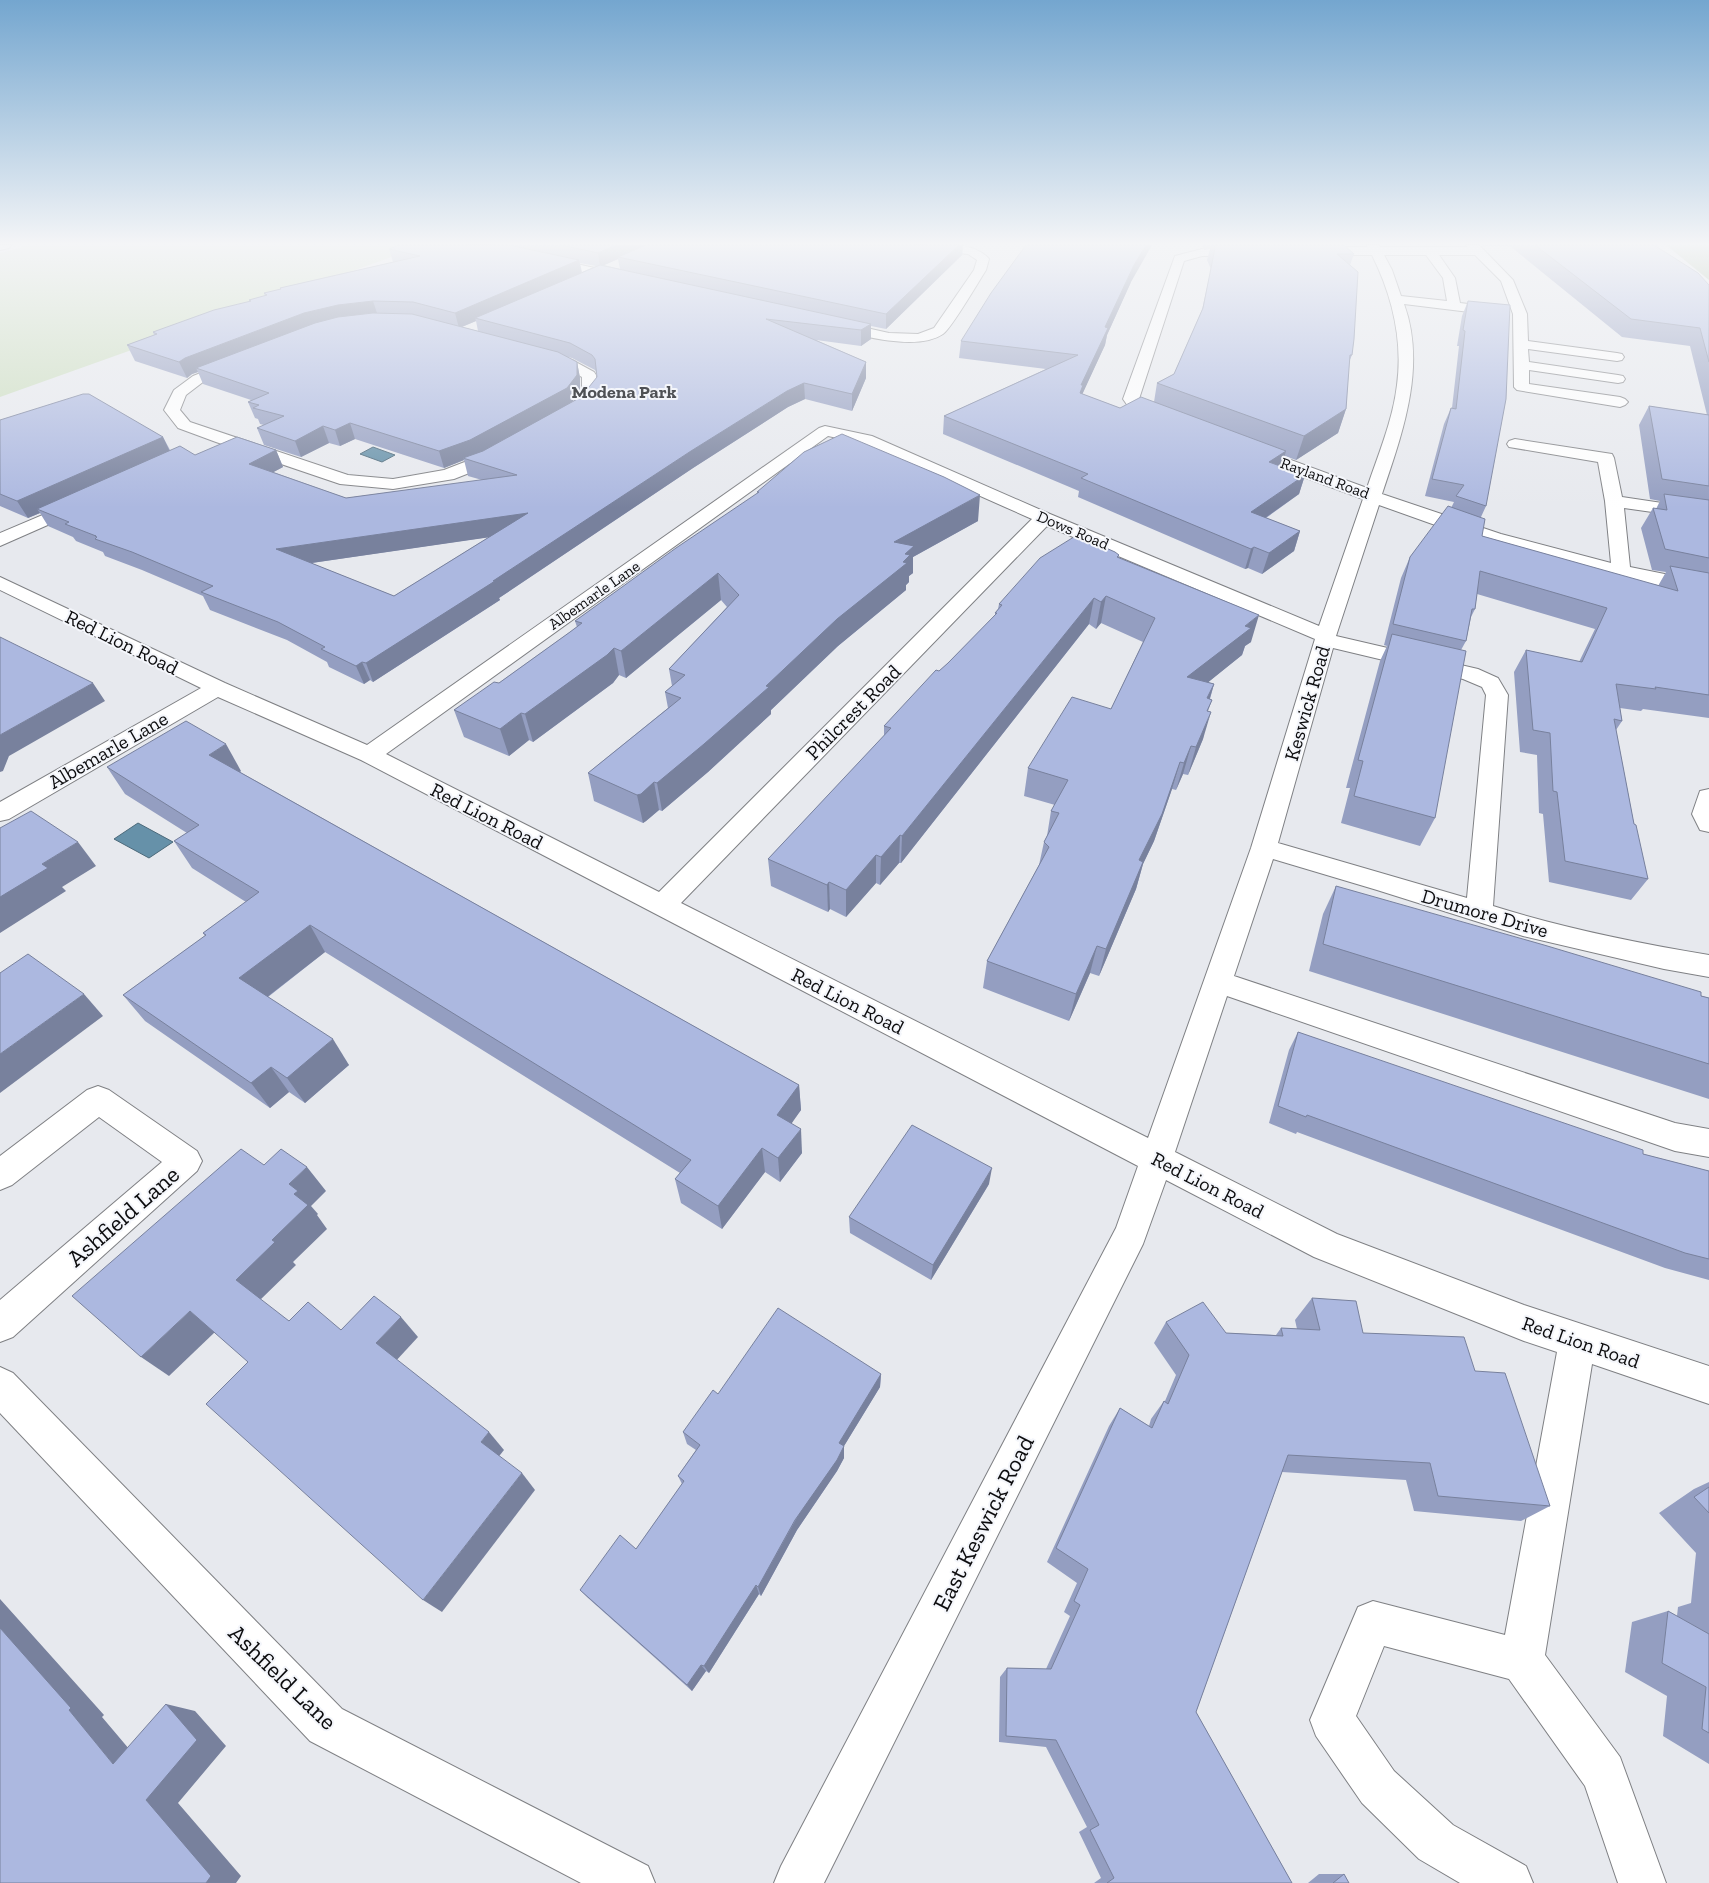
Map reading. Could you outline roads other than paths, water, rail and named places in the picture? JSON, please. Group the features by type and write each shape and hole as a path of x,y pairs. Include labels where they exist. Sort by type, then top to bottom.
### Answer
{"street":[{"path":"316,333 198,379 179,394 172,410 184,425 222,440 346,480 393,484 448,475 481,462 577,409 590,392 589,374 567,363 456,333"},
{"path":"870,333 889,337 919,338 934,333"},
{"path":"1154,333 1131,399 1135,406 1151,415 1179,425"},
{"name":"Keswick Road","path":"1157,1159 1264,848 1326,638 1395,430 1405,386 1404,333"},
{"path":"1521,333 1522,387 1620,402"},
{"path":"1521,344 1617,357"},
{"path":"1522,364 1618,379"},
{"name":"Dows Road","path":"819,435 824,431 866,439 1044,518 1326,638 1470,674 1490,683 1497,695 1479,912"},
{"name":"Albemarle Lane","path":"369,755 819,435"},
{"path":"204,448 222,440"},
{"path":"1515,444 1606,458 1614,501 1621,572"},
{"name":"Rayland Road","path":"1234,445 1448,523 1529,548 1621,572 1709,589"},
{"path":"0,540 98,496"},
{"path":"1614,501 1709,515"},
{"name":"Philcrest Road","path":"662,906 1044,518"},
{"name":"Red Lion Road","path":"0,583 217,688 369,755 1326,1246 1524,1323 1709,1385"},
{"name":"Albemarle Lane","path":"0,813 217,688"},
{"path":"1709,797 1704,814 1709,824"},
{"name":"Drumore Drive","path":"1264,848 1523,926 1664,958 1709,966"},
{"path":"1218,982 1674,1137 1709,1143"},
{"name":"Ashfield Lane","path":"0,1175 98,1099 186,1161 0,1324"},
{"name":"East Keswick Road","path":"798,1883 1131,1234 1157,1159"},
{"path":"1522,1661 1577,1340"},
{"name":"Ashfield Lane","path":"0,1386 326,1726 631,1883"},
{"path":"1510,1883 1436,1842 1378,1787 1332,1720 1373,1622 1522,1661 1604,1774 1642,1883"}],"water":[{"path":"373,447 395,455 382,462 360,454"},
{"path":"138,823 173,842 149,858 114,839"}],"district":[{"name":"Modena Park","path":"624,392"}]}
